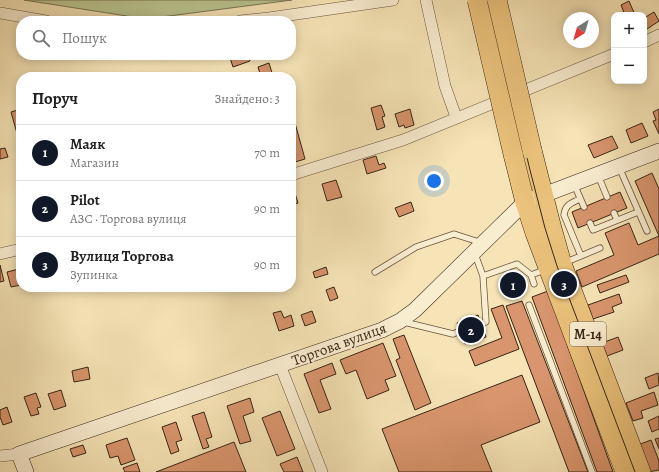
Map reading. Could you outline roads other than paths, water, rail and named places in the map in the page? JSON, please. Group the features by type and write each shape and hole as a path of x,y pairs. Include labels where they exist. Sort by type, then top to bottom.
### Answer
{"highway":[{"name":"М-14","path":"477,0 525,202 625,472"},
{"name":"М-14","path":"497,0 543,195 550,268 641,472"}],"street":[{"path":"284,16 392,0"},
{"path":"426,0 445,86 456,117"},
{"path":"0,14 16,16"},
{"path":"647,41 659,36"},
{"path":"296,172 403,140 456,117 611,55"},
{"name":"Торгова вулиця","path":"0,456 19,454 382,330 400,321 415,310 525,202 659,151"},
{"path":"0,254 16,250"},
{"path":"280,365 322,472"},
{"path":"19,454 26,472"}],"lane":[{"path":"619,166 646,231"},
{"path":"598,174 607,197"},
{"path":"573,183 584,207"},
{"path":"580,199 568,204 564,209 564,215 581,256"},
{"path":"590,223 593,230 638,212"},
{"path":"614,213 617,220"},
{"path":"375,272 416,247 454,234 479,247 483,276 486,322 481,324"},
{"path":"483,276 517,264 550,268 568,263 600,248"},
{"path":"534,284 550,268"},
{"path":"529,305 592,472"},
{"path":"400,321 453,334 460,331"}],"tram line":[{"path":"489,0 545,228 557,266 635,472"}],"place":[{"name":"Вулиця Торгова","path":"564,284"},
{"name":"Маяк","path":"513,285"},
{"name":"Pilot","path":"471,330"}]}
